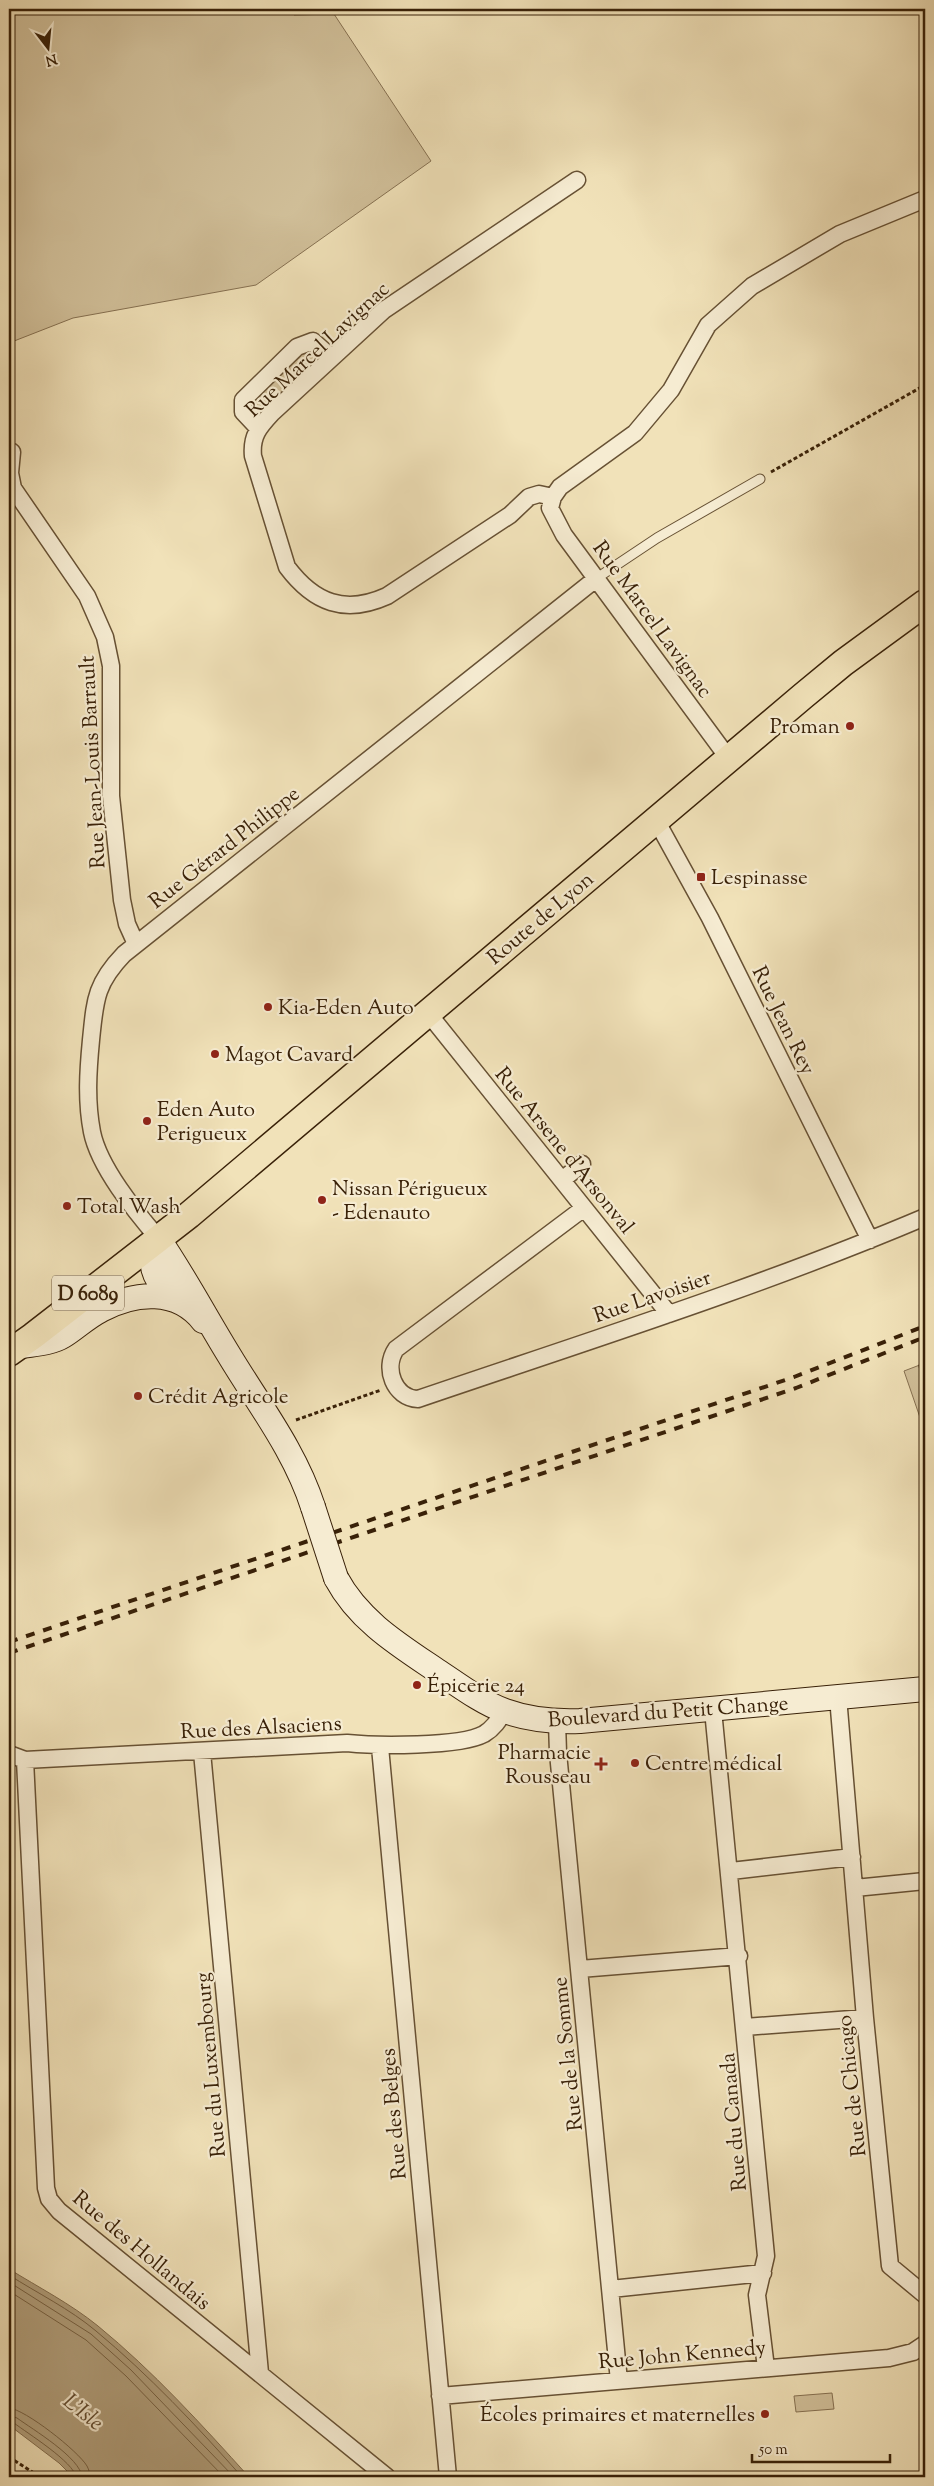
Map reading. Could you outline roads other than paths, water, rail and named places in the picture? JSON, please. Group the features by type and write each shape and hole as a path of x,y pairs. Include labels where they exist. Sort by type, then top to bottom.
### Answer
{"main road":[{"name":"Route de Lyon","path":"158,1238 843,662 925,602"},
{"path":"158,1238 151,1264 161,1286 171,1297 198,1315 228,1354"},
{"name":"D 6089","path":"13,1350 158,1238"},
{"name":"Boulevard du Petit Change","path":"158,1238 186,1278 228,1354 292,1456 313,1507 336,1578 354,1605 377,1629 473,1694 504,1711 557,1722 713,1710 925,1689"},
{"path":"13,1350 62,1336 102,1310 129,1299 145,1296 171,1297"}],"street":[{"name":"Rue Marcel Lavignac","path":"577,180 384,310 258,428 251,444 253,456 287,567 298,583 311,593 332,603 347,605 370,604 387,596 510,515 529,497 539,494 553,497 550,508 564,535 729,759"},
{"path":"553,497 560,487 635,432 671,390 708,325 752,286 840,234 925,199"},
{"path":"258,428 243,412 243,400 297,347 313,341 332,358"},
{"name":"Rue Jean-Louis Barrault","path":"12,452 10,473 13,488 87,596 105,637 111,666 111,796 122,900 127,924 136,944"},
{"name":"Rue Gérard Philippe","path":"158,1238 116,1181 101,1156 92,1134 87,1081 95,1005 107,971 136,944 597,578"},
{"name":"Rue Jean Rey","path":"656,820 710,918 870,1240"},
{"name":"Rue Arsene d'Arsonval","path":"428,1012 669,1314"},
{"path":"562,1180 582,1164"},
{"name":"Rue Lavoisier","path":"584,1208 396,1349 390,1358 389,1366 395,1385 407,1398 418,1399 669,1314 870,1240 925,1217"},
{"name":"Rue de Chicago","path":"838,1698 865,2018 890,2266 925,2295"},
{"name":"Rue du Canada","path":"713,1710 731,1871 766,2256 757,2295 766,2368"},
{"name":"Rue des Alsaciens","path":"9,1754 25,1760 347,1743 380,1746 475,1738 497,1724 504,1711"},
{"name":"Rue de la Somme","path":"557,1722 619,2381"},
{"name":"Rue des Belges","path":"380,1746 448,2477"},
{"name":"Rue du Luxembourg","path":"202,1752 260,2374"},
{"name":"Rue des Hollandais","path":"25,1760 46,2188 49,2199 59,2211 387,2477"},
{"path":"731,1871 852,1858"},
{"path":"855,1888 925,1881"},
{"path":"580,1969 739,1956"},
{"path":"745,2026 865,2018"},
{"path":"611,2289 763,2273"},
{"name":"Rue John Kennedy","path":"440,2396 889,2358 913,2352 925,2344"}],"lane":[{"path":"597,578 657,538 760,478"}],"water":[{"name":"L'Isle","path":"9,2269 77,2310 118,2343 176,2399 249,2477 73,2477 59,2463 9,2425"}],"railway":[{"path":"9,1642 794,1377 925,1326"},
{"path":"9,1653 796,1388 925,1337"}],"place":[{"name":"Proman","path":"850,726"},
{"name":"Lespinasse","path":"701,877"},
{"name":"Kia-Eden Auto","path":"268,1007"},
{"name":"Magot Cavard","path":"215,1054"},
{"name":"Eden Auto Perigueux","path":"147,1121"},
{"name":"Nissan Périgueux - Edenauto","path":"322,1200"},
{"name":"Total Wash","path":"67,1206"},
{"name":"Crédit Agricole","path":"138,1396"},
{"name":"Épicerie 24","path":"417,1685"},
{"name":"Centre médical","path":"635,1763"},
{"name":"Pharmacie Rousseau","path":"601,1764"},
{"name":"Écoles primaires et maternelles","path":"765,2414"}]}
